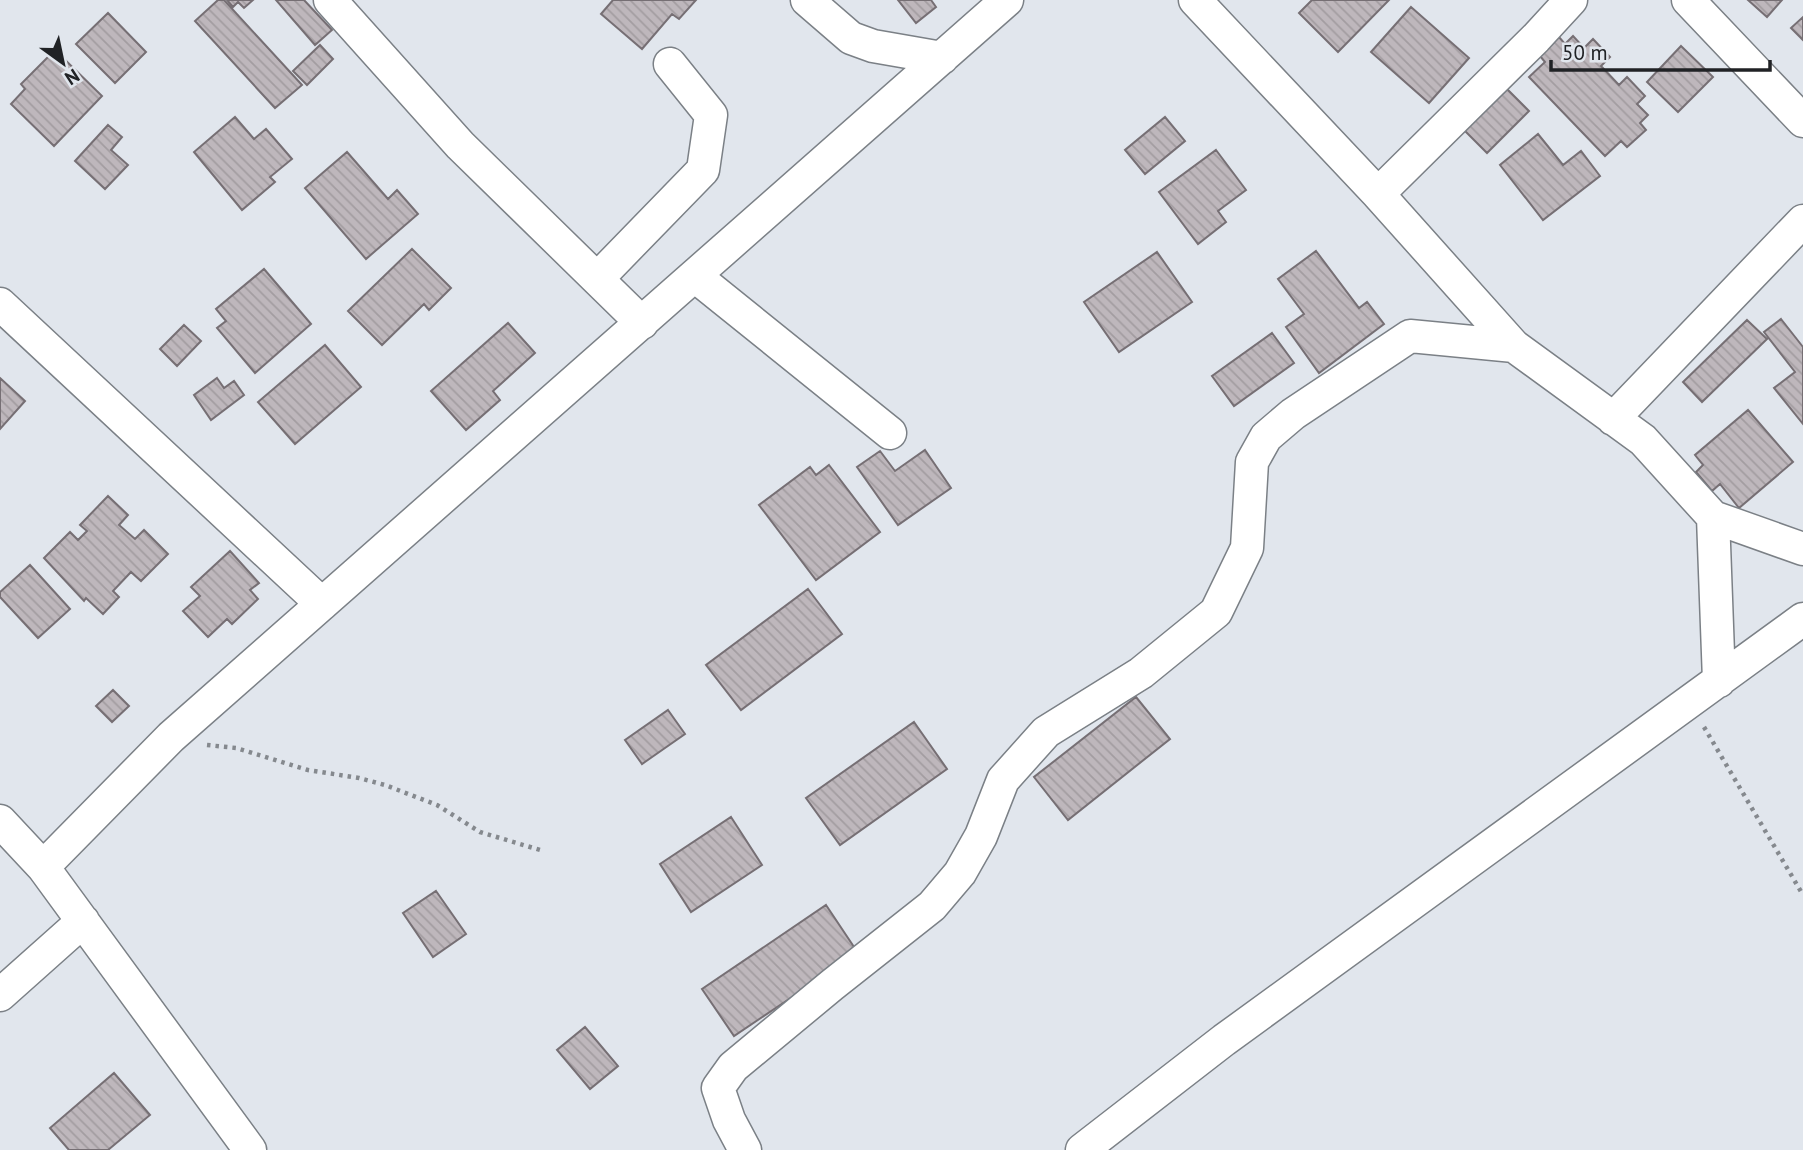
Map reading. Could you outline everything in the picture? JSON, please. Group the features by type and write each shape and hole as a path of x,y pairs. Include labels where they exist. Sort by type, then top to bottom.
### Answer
{"street":[{"path":"330,0 460,145 642,323"},
{"path":"807,0 851,38 873,46 942,58"},
{"path":"43,867 171,737 1007,0"},
{"path":"1195,0 1378,194 1514,346 1643,440 1713,517 1803,550"},
{"path":"1378,194 1571,0"},
{"path":"1688,0 1803,121"},
{"path":"597,279 702,170 711,115 670,64"},
{"path":"1613,419 1803,221"},
{"path":"695,276 890,433"},
{"path":"0,303 322,604"},
{"path":"745,1150 729,1120 718,1088 733,1067 932,906 960,873 981,836 1003,780 1046,732 1142,673 1216,612 1247,548 1252,462 1266,437 1293,414 1410,336 1514,346"},
{"path":"1713,517 1719,681"},
{"path":"1082,1150 1224,1040 1803,619"},
{"path":"0,821 43,867 250,1150"},
{"path":"0,995 83,921"}],"path":[{"path":"1689,702 1803,895"},
{"path":"171,737 203,745 236,748 308,770 386,785 437,805 480,832 540,850"}],"building":[{"path":"218,0 224,0 302,85 275,108 195,21"},
{"path":"227,0 253,0 244,8 238,2 233,7"},
{"path":"276,0 304,0 332,30 315,45"},
{"path":"613,0 696,0 679,19 672,14 642,49 601,14"},
{"path":"898,0 931,0 936,7 916,23"},
{"path":"1312,0 1389,0 1338,52 1299,13"},
{"path":"1748,0 1782,0 1767,17"},
{"path":"1411,7 1469,58 1429,103 1371,52"},
{"path":"108,13 146,52 115,83 76,44"},
{"path":"1803,17 1803,40 1791,28"},
{"path":"1573,36 1584,48 1593,39 1610,57 1601,66 1619,85 1627,77 1645,96 1637,104 1648,115 1640,123 1646,130 1627,147 1621,141 1605,156 1529,77 1545,62 1540,56 1559,37 1565,44"},
{"path":"320,45 333,59 307,85 293,71"},
{"path":"1681,46 1713,77 1678,112 1647,82"},
{"path":"55,50 102,96 54,146 11,104 25,89 21,84"},
{"path":"1500,82 1529,111 1487,153 1459,125"},
{"path":"235,117 254,139 266,129 292,159 270,177 275,182 242,210 194,152"},
{"path":"1165,117 1185,141 1145,174 1125,150"},
{"path":"108,125 122,137 111,150 128,165 105,189 75,161"},
{"path":"1538,134 1563,165 1581,151 1600,176 1543,220 1500,165"},
{"path":"1216,150 1246,190 1218,211 1226,222 1198,244 1159,192"},
{"path":"347,152 388,199 397,190 418,214 366,259 305,188"},
{"path":"412,249 451,288 429,310 424,304 382,345 348,311"},
{"path":"1316,251 1359,308 1367,302 1384,324 1319,373 1286,327 1304,314 1278,279"},
{"path":"1157,252 1192,302 1119,352 1084,302"},
{"path":"264,269 311,324 255,373 217,328 226,321 216,309"},
{"path":"1781,319 1803,347 1803,424 1774,388 1795,372 1764,332"},
{"path":"1747,320 1767,339 1702,402 1683,382"},
{"path":"508,323 535,353 493,391 500,400 466,430 431,391"},
{"path":"184,325 201,341 177,366 160,349"},
{"path":"1272,333 1294,363 1234,406 1212,376"},
{"path":"325,345 361,387 295,444 258,402"},
{"path":"0,378 25,401 0,429"},
{"path":"217,378 224,388 234,381 244,395 211,420 194,395"},
{"path":"1748,410 1793,462 1739,508 1720,484 1712,491 1696,472 1703,465 1695,455"},
{"path":"925,450 951,488 898,525 857,467 880,451 895,471"},
{"path":"829,465 880,532 816,580 759,505 810,467 816,475"},
{"path":"108,496 128,515 119,525 135,539 144,530 168,554 141,581 131,572 113,591 119,597 103,614 86,598 84,601 44,558 70,532 78,540 87,531 80,525"},
{"path":"230,551 259,583 250,590 258,599 232,624 227,619 208,637 183,611 200,596 191,587"},
{"path":"30,565 70,609 38,638 0,597 0,592"},
{"path":"808,589 842,634 741,710 706,665"},
{"path":"113,690 129,706 112,722 96,706"},
{"path":"1136,697 1170,739 1068,820 1034,777"},
{"path":"668,710 685,734 642,764 625,740"},
{"path":"914,722 947,769 840,845 806,798"},
{"path":"731,817 762,865 691,912 660,864"},
{"path":"436,891 466,934 433,957 403,913"},
{"path":"826,905 858,953 734,1036 702,989"},
{"path":"585,1027 618,1066 590,1089 557,1050"},
{"path":"114,1073 150,1115 108,1150 69,1150 50,1128"}]}
